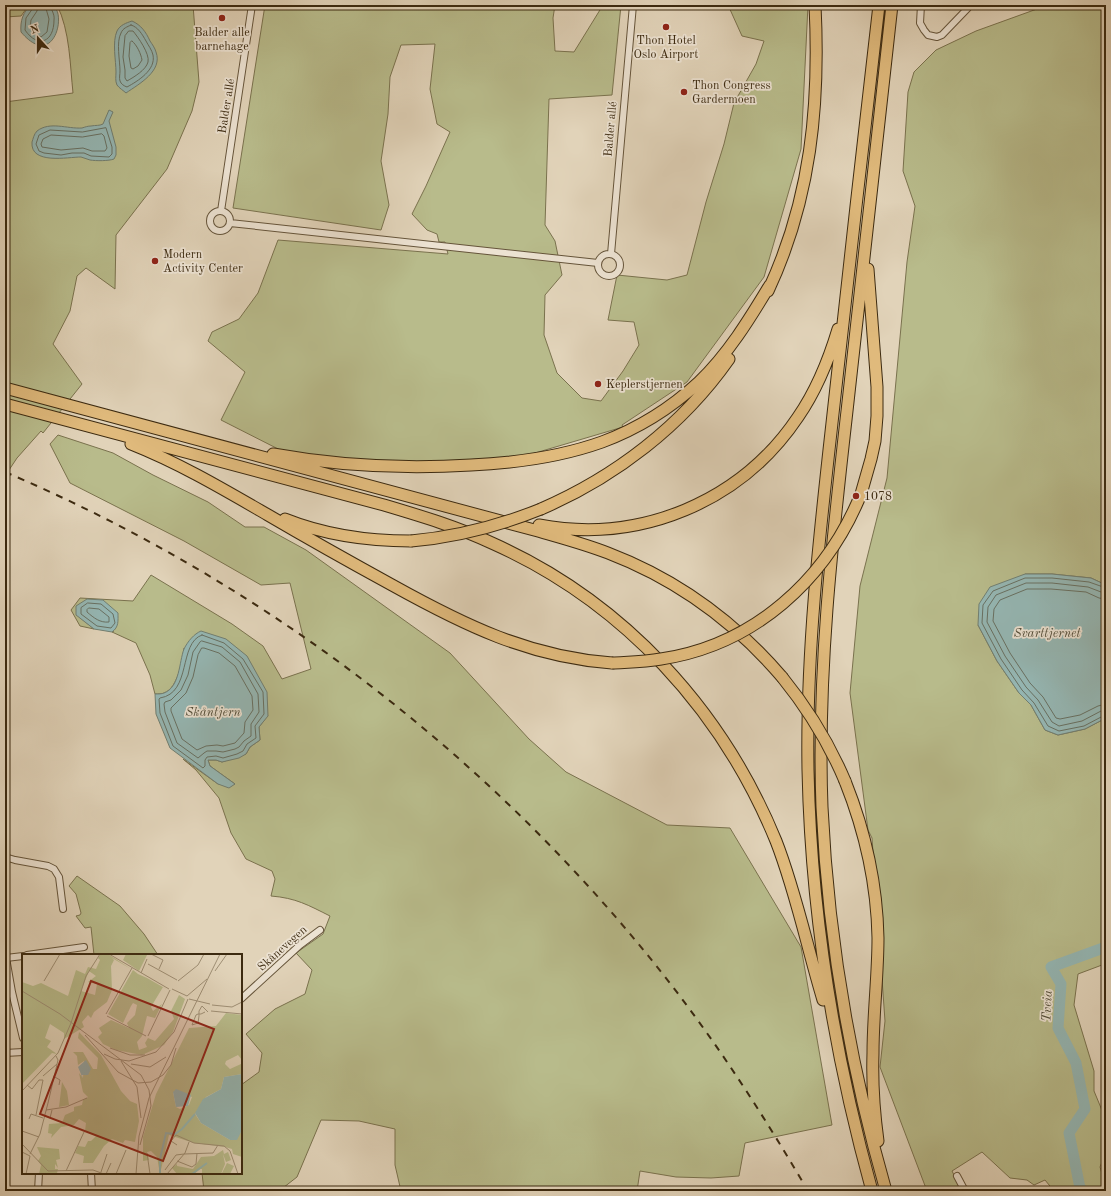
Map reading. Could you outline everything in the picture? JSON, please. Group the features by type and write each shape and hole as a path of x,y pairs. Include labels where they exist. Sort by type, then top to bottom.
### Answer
{"highway":[{"path":"262,511 345,536 379,540 411,541 448,537 507,522 541,509 576,492 615,469 650,443 674,422 707,387 728,360 753,321 784,250 802,191 814,126 817,52 816,5"},
{"path":"872,1191 839,1056 826,981 814,885 809,804 808,706 810,648 816,572 879,5"},
{"path":"886,1191 860,1091 848,1036 839,981 830,911 825,853 821,772 822,681 828,586 892,5"},
{"path":"91,427 98,433 143,449 180,466 429,606 483,632 524,647 553,654 582,660 612,663 662,659 700,650 736,635 769,615 787,601 824,561 844,530 861,494 873,450 877,408 877,382 867,265 866,235"},
{"path":"183,436 196,434 253,449 304,459 382,466 438,467 487,464 528,460 565,453 602,442 628,430 660,412 684,394 709,371 732,344 746,325 770,285"},
{"path":"485,517 506,518 564,529 612,529 634,526 665,518 695,506 723,491 765,458 798,417 813,392 822,372 836,335 845,301"},
{"path":"5,388 485,517 607,552 647,570 693,596 754,646 782,677 818,727 832,752 845,781 856,808 864,836 876,904 878,956 873,1051 873,1096 886,1191"},
{"path":"5,404 384,505 452,526 495,544 531,562 565,583 614,618 658,659 691,696 729,751 753,792 790,879 810,956 839,1056"}],"street":[{"name":"Balder allé","path":"221,211 252,5"},
{"name":"Balder allé","path":"611,254 633,5"},
{"path":"921,5 920,23 928,35 937,37 942,35 951,27 968,8 968,5"},
{"path":"221,211 229,216 230,223 227,229 221,232 210,226 209,220 212,214 221,211"},
{"path":"230,223 598,263"},
{"path":"611,254 619,261 620,268 616,274 609,276 600,270 598,263 604,255 611,254"},
{"path":"5,857 13,860"},
{"path":"5,860 48,866 54,869 59,877 63,909"},
{"name":"Skånevegen","path":"242,998 300,945 320,930"},
{"path":"34,954 84,947"},
{"path":"5,952 12,992 22,1034"},
{"path":"6,958 22,956"},
{"path":"5,1053 22,1052"},
{"path":"38,1191 39,1174"},
{"path":"91,1174 92,1191"},
{"path":"957,1176 965,1191"}],"green space":[{"path":"5,5 29,5 21,16 5,17"},
{"path":"57,5 193,5 199,82 192,111 167,169 116,235 115,289 86,268 77,276 70,311 53,344 82,384 43,433 41,431 17,458 5,476 5,102 73,93 65,26"},
{"path":"265,5 555,5 553,18 555,51 574,52 603,5 621,5 612,95 549,99 545,225 555,241 562,275 545,295 544,335 557,373 582,398 601,401 623,371 639,345 634,322 608,320 617,275 667,280 687,275 734,103 756,64 764,41 742,36 728,5 808,5 801,149 764,277 687,382 622,425 623,427 525,456 404,464 288,454 221,420 245,372 208,341 212,332 239,319 258,293 278,240 448,254 445,242 439,242 437,234 427,230 412,214 450,132 437,124 430,89 435,44 401,45 390,77 388,114 381,161 389,205 381,230 233,208"},
{"path":"1048,5 1106,5 1106,585 1091,578 1052,574 1025,574 978,625 997,661 1019,693 1031,705 1045,730 1058,735 1085,729 1106,718 1106,966 1102,965 1078,974 1074,1005 1094,1071 1094,1091 1106,1120 1106,1152 1100,1167 1106,1191 1054,1191 1045,1180 1034,1185 1027,1180 1010,1178 982,1152 952,1171 962,1191 927,1191 880,1067 885,1021 872,838 868,830 850,693 860,586 887,478 907,262 915,206 903,171 908,92 914,72 936,50 976,31"},
{"path":"58,435 113,453 153,475 208,502 245,527 264,527 306,550 450,653 529,739 566,772 667,825 730,828 801,947 832,1125 745,1143 739,1176 711,1178 676,1177 640,1171 637,1191 401,1191 395,1165 395,1129 359,1121 321,1120 297,1177 279,1191 204,1191 202,1174 242,1174 242,1084 259,1072 262,1053 246,1034 275,1009 305,994 312,970 296,953 323,934 330,916 295,900 271,896 275,879 272,871 246,859 231,833 219,798 196,770 183,759 218,784 235,784 210,766 208,760 222,762 246,754 250,747 260,740 259,727 268,715 184,648 178,674 173,686 164,693 155,694 150,675 136,643 112,632 114,631 77,615 94,629 80,626 71,610 80,598 133,601 151,575 232,624 263,646 282,679 311,669 290,583 261,585 184,541 70,483 50,444"},
{"path":"77,876 120,906 144,934 157,954 94,954 91,927 85,928 76,916 80,915 81,913 76,894 69,886"}],"water":[{"path":"31,5 51,5 57,11 59,18 58,28 55,36 49,43 42,45 32,42 21,32 23,17"},
{"path":"132,21 141,27 145,32 155,49 157,59 153,71 143,81 126,93 117,85 116,82 115,40 117,31 120,27 125,23"},
{"path":"109,110 113,112 109,121 116,147 116,155 114,159 99,161 81,157 51,158 43,157 37,154 33,149 32,142 34,135 42,128 47,126 59,126 82,128 100,125 103,124"},
{"name":"Svarttjernet","path":"1025,574 1052,574 1091,578 1106,585 1106,718 1085,729 1058,735 1045,730 1031,705 1019,693 997,661 978,625 979,604 990,587"},
{"path":"87,599 103,600 118,613 117,626 112,632 94,629 76,615 76,606"},
{"name":"Skåntjern","path":"201,631 226,639 247,656 267,692 268,716 259,727 260,740 250,747 246,754 239,758 222,762 208,760 210,766 235,784 229,788 218,784 170,748 156,714 155,694 164,693 173,685 178,674 182,654 187,643"}],"waterway":[{"name":"Tveia","path":"1084,1191 1080,1188 1069,1133 1085,1109 1076,1063 1058,1028 1061,984 1051,967 1106,947"}],"railway":[{"path":"5,472 98,515 189,564 276,618 360,677 440,742 515,811 587,885 654,963 696,1018 735,1074 808,1191"}],"place":[{"name":"Balder alle barnehage","path":"222,18"},
{"name":"Thon Hotel Oslo Airport","path":"666,27"},
{"name":"Thon Congress Gardermoen","path":"684,92"},
{"name":"Modern Activity Center","path":"155,261"},
{"name":"Keplerstjernen","path":"598,384"},
{"name":"1078","path":"856,496"}]}
